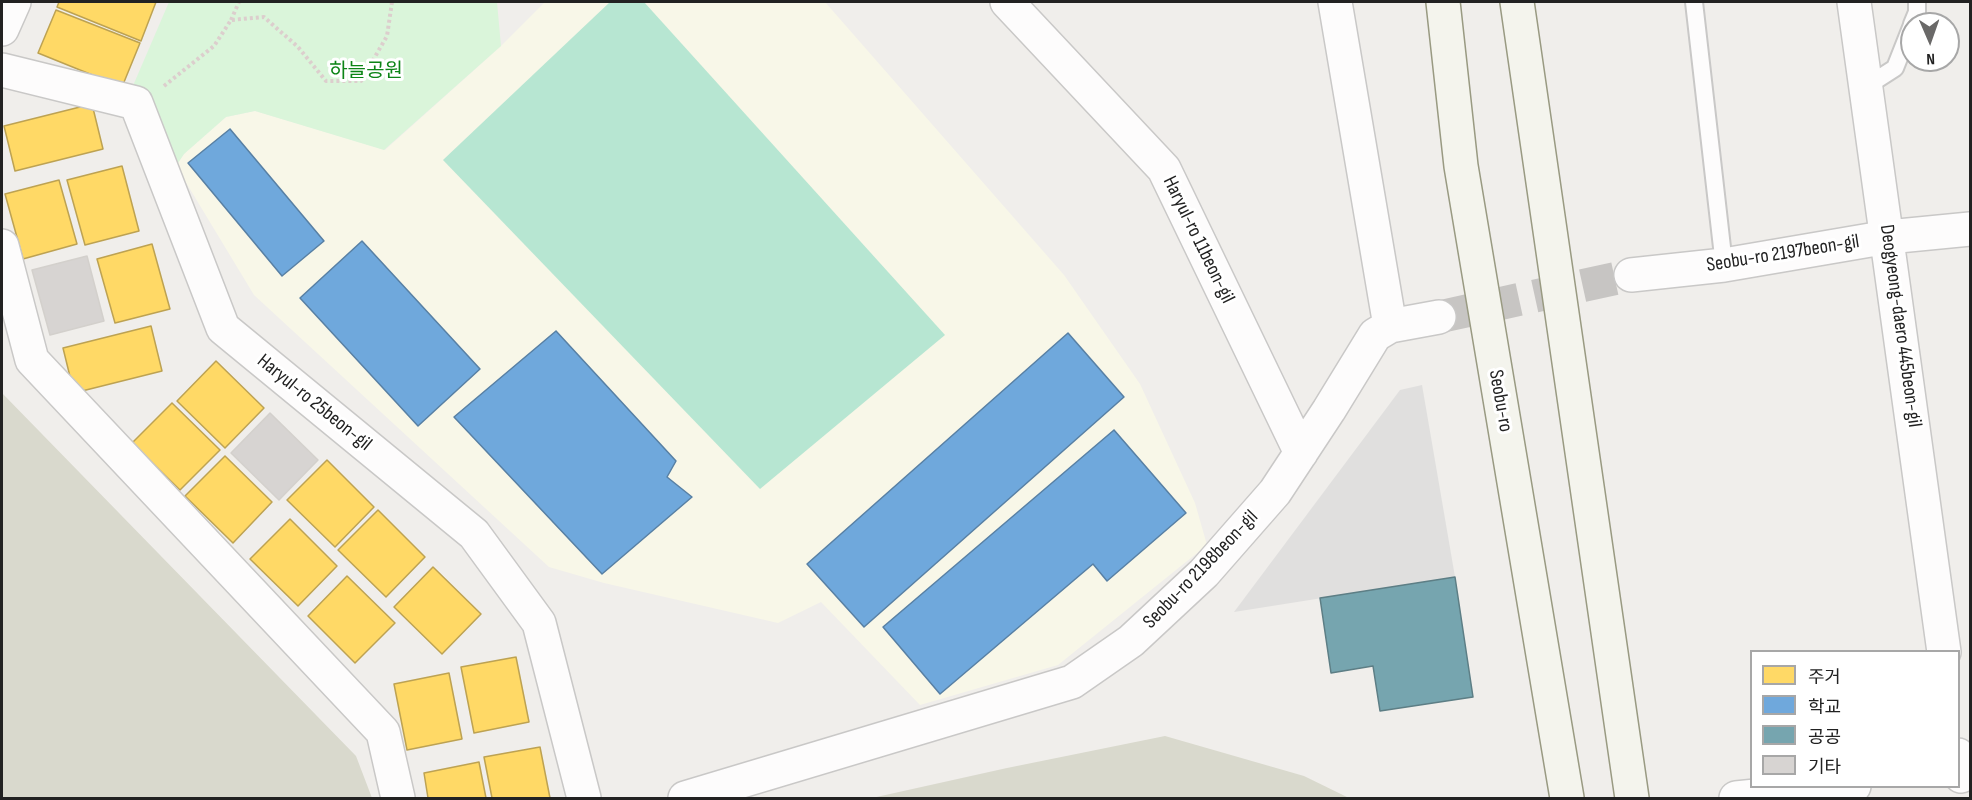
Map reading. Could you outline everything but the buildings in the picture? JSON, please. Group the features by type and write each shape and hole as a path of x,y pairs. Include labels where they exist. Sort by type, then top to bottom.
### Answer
{"main road":[{"name":"Seobu-ro","path":"1443,2 1461,166 1567,798"},
{"path":"1517,2 1632,798"}],"street":[{"path":"2,29 14,2"},
{"name":"Haryul-ro 11beon-gil","path":"1007,2 1164,169 1301,453"},
{"path":"1335,2 1390,326 1439,317"},
{"name":"Deogyeong-daero 445beon-gil","path":"1854,2 1944,650"},
{"path":"2,70 136,103"},
{"name":"Haryul-ro 25beon-gil","path":"136,103 223,328 474,534 539,623 584,798"},
{"name":"Seobu-ro 2197beon-gil","path":"1631,275 1724,265 1888,237 1971,229"},
{"path":"2,246 32,360 383,732 398,798"},
{"name":"Seobu-ro 2198beon-gil","path":"685,798 1072,682 1131,641 1204,573 1275,492 1375,335 1390,326"},
{"path":"1736,798 1834,788"}],"lane":[{"path":"1694,2 1724,265"},
{"path":"1867,86 1895,68 1900,55"}],"path":[{"path":"136,103 163,88 214,46 231,20 239,2"},
{"path":"231,20 264,17 298,47 326,81 361,81 387,36 392,2"}],"shaded area":[{"path":"545,2 825,2 1064,275 1140,384 1195,503 1207,545 1058,665 920,705 821,602 778,623 604,583 549,567 254,295 176,166 184,154 226,117 255,111 385,150 501,46"},
{"path":"1422,385 1455,577 1234,612 1400,390"},
{"path":"2,393 356,756 372,798 2,798"},
{"path":"1165,736 1304,776 1349,798 872,798 1007,768"}],"green space":[{"name":"하늘공원","path":"169,2 497,2 501,46 384,150 255,111 226,117 184,154 176,166 132,88"},
{"path":"610,2 644,2 945,335 760,489 443,160"}],"tunnel":[{"path":"1439,317 1631,275"}]}
